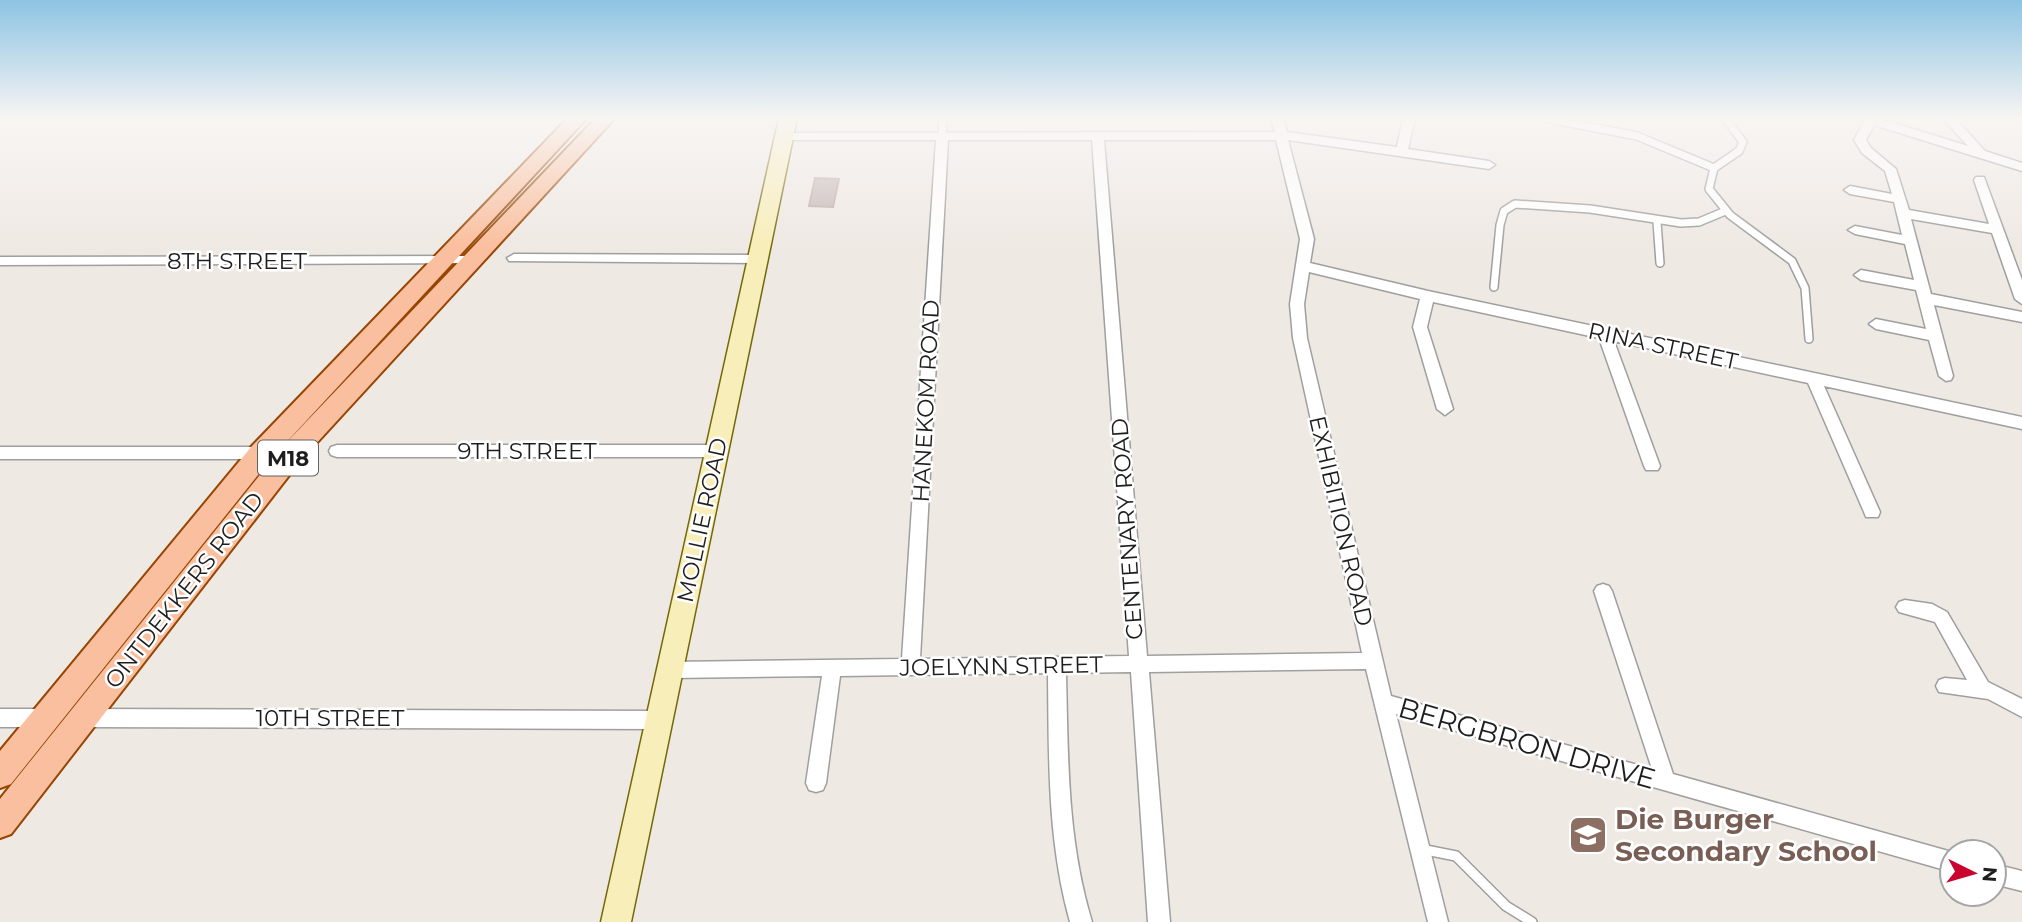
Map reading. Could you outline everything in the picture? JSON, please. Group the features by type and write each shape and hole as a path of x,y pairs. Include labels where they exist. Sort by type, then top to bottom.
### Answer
{"main road":[{"name":"ONTDEKKERS ROAD","path":"0,774 261,453 538,161"},
{"name":"ONTDEKKERS ROAD","path":"0,823 292,453 566,161"},
{"name":"MOLLIE ROAD","path":"616,922 780,161"}],"street":[{"name":"HANEKOM ROAD","path":"911,666 941,161"},
{"name":"CENTENARY ROAD","path":"1100,161 1159,922"},
{"name":"EXHIBITION ROAD","path":"1287,161 1307,239 1297,304 1300,338 1373,661 1438,922"},
{"path":"1464,161 1489,165"},
{"path":"1884,161 1891,169 1947,376"},
{"path":"2004,161 2022,167"},
{"path":"1980,180 2022,299"},
{"path":"1850,190 1997,230"},
{"path":"1855,230 1910,241"},
{"path":"514,258 758,259"},
{"name":"8TH STREET","path":"0,261 474,260"},
{"name":"RINA STREET","path":"1304,265 1428,296 1605,335 2022,423"},
{"path":"1861,275 2022,317"},
{"path":"1428,296 1420,327 1445,409"},
{"path":"1876,324 1936,336"},
{"path":"1605,335 1652,466"},
{"path":"1814,378 1872,512"},
{"name":"9TH STREET","path":"337,451 717,452"},
{"path":"0,453 292,453"},
{"path":"1603,591 1666,783"},
{"path":"1905,607 1932,612 1941,617 1982,690"},
{"name":"JOELYNN STREET","path":"671,670 1373,661"},
{"path":"1057,665 1062,838 1066,872 1081,922"},
{"path":"816,783 832,667"},
{"path":"1945,686 1982,690 2022,708"},
{"name":"BERGBRON DRIVE","path":"1385,703 1938,858"},
{"name":"10TH STREET","path":"0,718 660,720"}],"lane":[{"path":"1697,161 1714,168"},
{"path":"1724,161 1714,168 1709,189 1723,212 1780,250 1795,264 1804,284 1809,339"},
{"path":"1494,287 1500,225 1504,211 1515,204 1590,209 1657,222 1699,222 1723,212"},
{"path":"1657,222 1660,263"},
{"path":"1420,849 1456,856 1506,906 1532,922"}],"building":[{"path":"815,178 839,179 833,207 809,206"}],"place":[{"name":"Die Burger Secondary School","path":"1588,835"}]}
